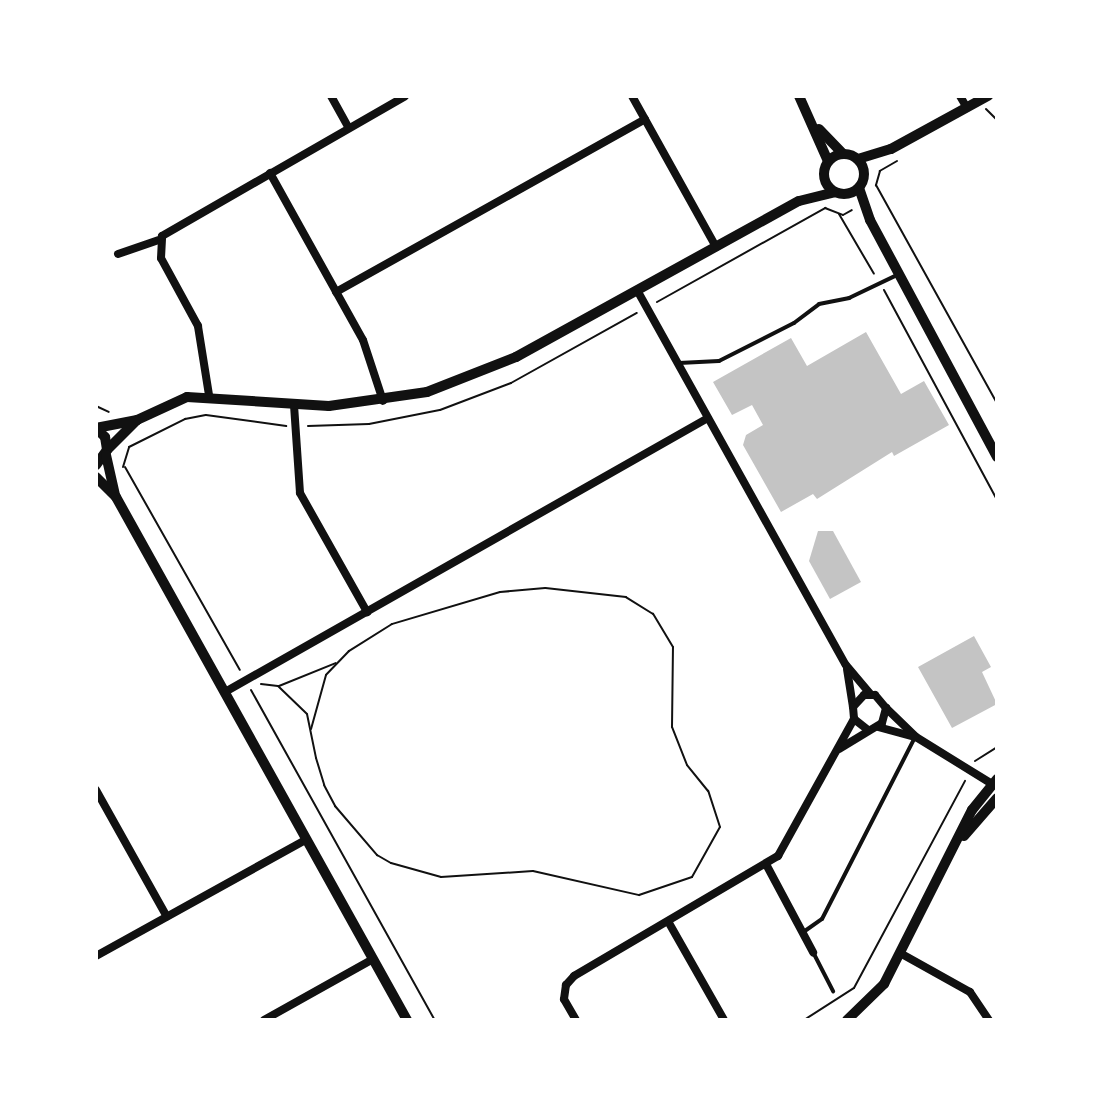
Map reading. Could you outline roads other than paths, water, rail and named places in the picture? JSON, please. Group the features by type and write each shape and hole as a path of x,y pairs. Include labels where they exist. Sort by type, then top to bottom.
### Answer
{"street":[{"path":"331,96 348,127"},
{"path":"118,254 159,240 169,229 405,96"},
{"path":"632,96 716,247"},
{"path":"96,428 137,420 174,401 209,395 294,405 384,402 471,377 799,201 823,176 828,161 815,125 799,96"},
{"path":"960,96 967,108"},
{"path":"815,125 842,153 858,159 891,149 984,98"},
{"path":"336,292 645,119"},
{"path":"891,149 864,172 859,188 870,220 997,457"},
{"path":"828,161 842,153"},
{"path":"858,159 864,172"},
{"path":"270,173 363,340 384,402"},
{"path":"823,176 870,220"},
{"path":"799,201 859,188"},
{"path":"159,240 161,258 198,326 209,395"},
{"path":"637,290 846,665 870,694 916,737 994,781 972,810 958,844 874,999 847,1020"},
{"path":"294,405 300,493 367,612"},
{"path":"225,692 248,684 367,612 708,418"},
{"path":"96,465 137,420"},
{"path":"96,428 105,437 116,497"},
{"path":"96,477 116,497 407,1020"},
{"path":"576,1020 564,999 566,985 574,976 767,866 854,719 846,665"},
{"path":"853,707 870,694"},
{"path":"878,727 886,708"},
{"path":"854,719 867,729"},
{"path":"829,758 867,729 878,727 916,737"},
{"path":"96,790 167,917"},
{"path":"958,844 997,798"},
{"path":"96,956 307,839"},
{"path":"767,866 813,952"},
{"path":"669,923 724,1020"},
{"path":"900,953 970,992 989,1020"},
{"path":"264,1020 373,959"}],"lane":[{"path":"678,363 719,361 794,323 819,304 849,298 899,274"},
{"path":"802,933 822,919 916,737"},
{"path":"813,952 833,991"}]}
